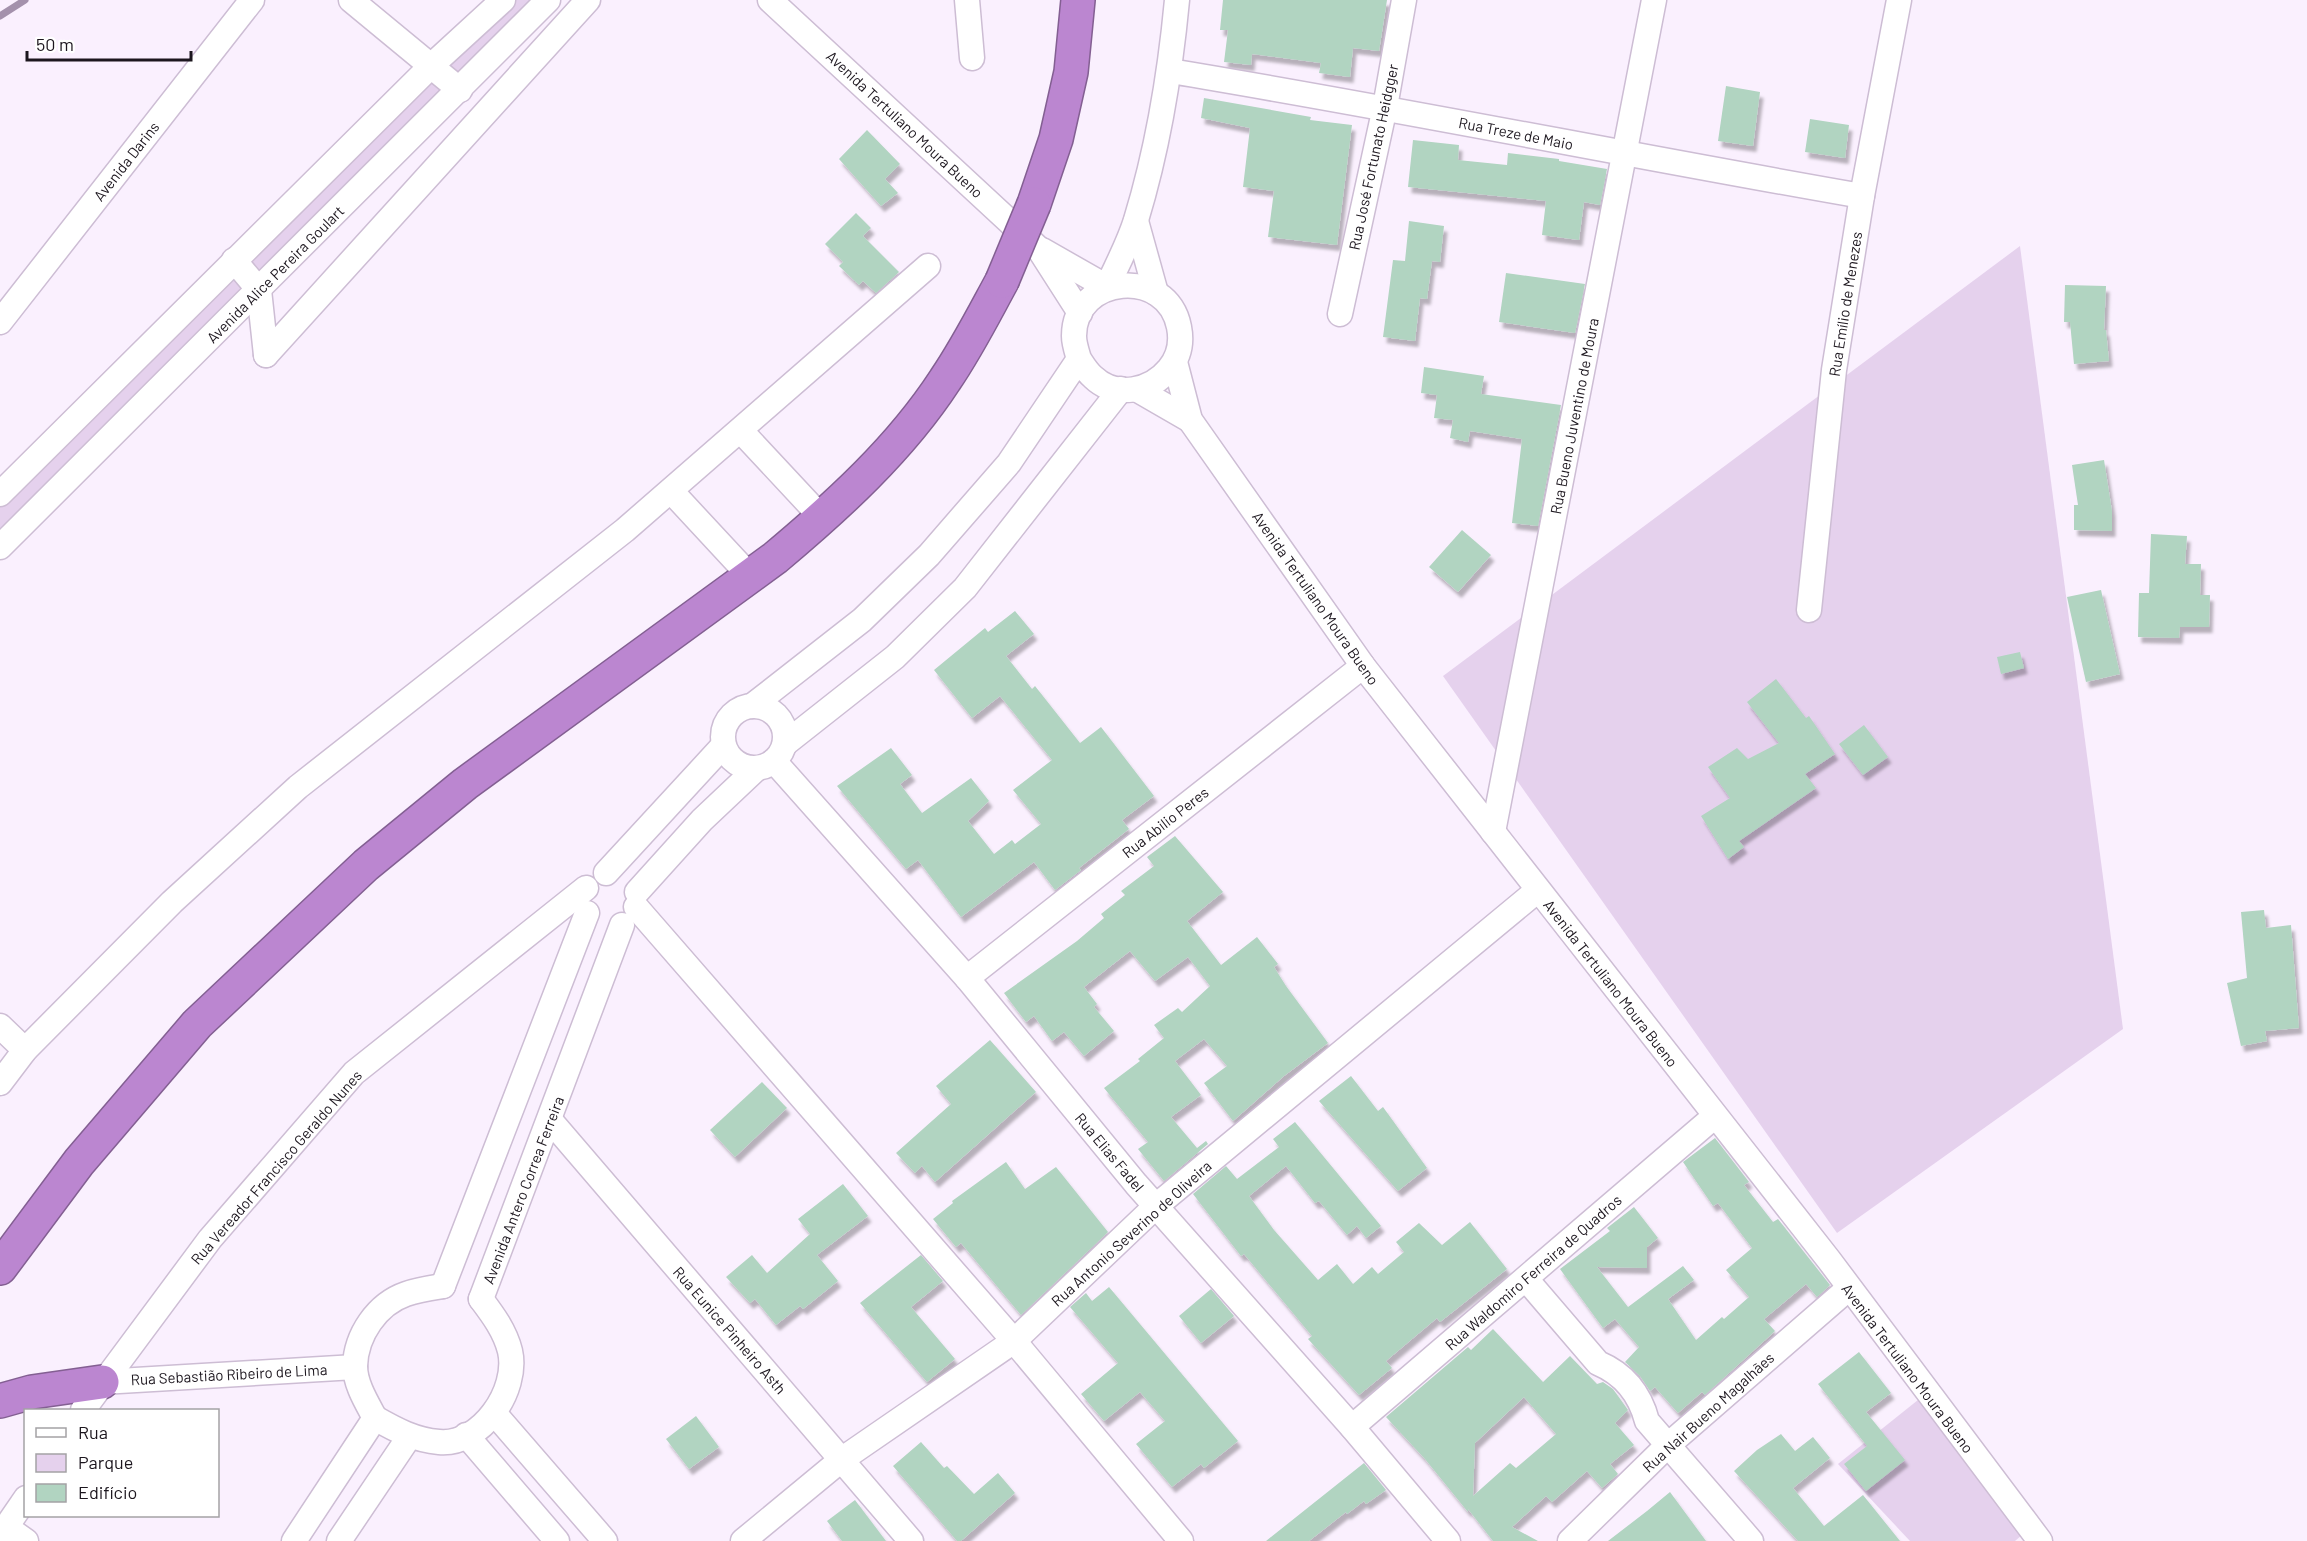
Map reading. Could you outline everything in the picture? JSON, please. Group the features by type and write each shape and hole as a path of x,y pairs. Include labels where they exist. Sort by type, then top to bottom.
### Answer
{"highway":[{"path":"0,1268 79,1162 196,1023 366,865 465,784 823,519 889,451 945,381 1002,281 1034,204 1056,139 1071,72 1078,0"},
{"path":"0,1401 33,1392 102,1382"}],"street":[{"name":"Avenida Darins","path":"0,322 252,0"},
{"path":"351,0 460,90"},
{"path":"0,494 431,66 503,0"},
{"name":"Avenida Alice Pereira Goulart","path":"0,547 548,0"},
{"path":"234,260 259,290 266,355 588,0"},
{"name":"Avenida Tertuliano Moura Bueno","path":"770,0 1039,249 1107,287"},
{"path":"967,0 972,58"},
{"path":"1107,287 1142,286 1163,297 1177,316 1181,339 1175,362 1160,380 1130,390 1114,389 1093,378 1079,359 1074,336 1080,313 1096,295 1107,287 1136,221 1153,157 1170,71 1177,0"},
{"name":"Rua José Fortunato Heidgger","path":"1340,314 1385,107 1404,0"},
{"name":"Rua Bueno Juventino de Moura","path":"1493,832 1626,155 1654,0"},
{"name":"Rua Emílio de Menezes","path":"1809,610 1834,370 1862,196 1899,0"},
{"name":"Rua Treze de Maio","path":"1170,71 1385,107 1626,155 1862,196"},
{"path":"1136,221 1156,293"},
{"name":"Avenida Tertuliano Moura Bueno","path":"1039,249 1080,313"},
{"path":"0,1083 25,1050 172,902 298,787 486,642 670,491 928,266"},
{"path":"752,706 766,708 778,716 785,729 772,758 742,767 730,759 723,746 723,732 728,719 739,710 752,706 862,620 929,555 1009,463 1079,359"},
{"name":"Avenida Tertuliano Moura Bueno","path":"1175,362 1190,420 1363,666 1849,1288 2040,1541"},
{"path":"723,746 606,873 594,878 586,888 584,901 587,913 597,923 609,927 632,908 702,820 772,758 895,657 965,588 1130,390"},
{"name":"Avenida Tertuliano Moura Bueno","path":"1130,390 1190,420"},
{"path":"741,430 823,519"},
{"path":"670,491 749,575"},
{"name":"Rua Abilio Peres","path":"967,978 1363,666"},
{"name":"Rua Elias Fadel","path":"772,758 967,978 1156,1206 1352,1427 1448,1541"},
{"path":"606,873 619,874 630,881 632,908 1014,1341 1181,1541"},
{"name":"Rua Vereador Francisco Geraldo Nunes","path":"84,1409 210,1239 354,1073 586,888"},
{"name":"Rua Antonio Severino de Oliveira","path":"743,1541 841,1460 1014,1341 1156,1206 1538,890"},
{"name":"Avenida Antero Correa Ferreira","path":"409,1437 442,1443 473,1433 494,1413 510,1381 510,1353 500,1325 481,1299 632,908"},
{"path":"443,1286 587,913"},
{"path":"0,1026 25,1050"},
{"name":"Rua Waldomiro Ferreira de Quadros","path":"1352,1427 1715,1116"},
{"name":"Rua Eunice Pinheiro Asth","path":"550,1120 911,1541"},
{"path":"1526,1279 1598,1363 1615,1370 1642,1402 1647,1421 1751,1541"},
{"path":"339,1541 409,1437 375,1418 361,1392 355,1366 364,1331 380,1309 405,1294 443,1286 481,1299"},
{"name":"Rua Nair Bueno Magalhães","path":"1570,1541 1667,1446 1849,1288"},
{"name":"Rua Sebastião Ribeiro de Lima","path":"102,1382 355,1366"},
{"path":"494,1413 605,1541"},
{"path":"294,1541 375,1418"},
{"path":"466,1435 557,1541"},
{"path":"24,1501 3,1532 26,1541"}],"green space":[{"path":"511,0 533,0 0,531 0,507"},
{"path":"2020,246 2123,1029 1837,1233 1443,676"},
{"path":"1918,1400 2023,1534 2015,1541 1910,1541 1838,1464"}],"building":[{"path":"1223,0 1387,0 1379,51 1353,48 1350,77 1319,73 1321,63 1252,54 1251,65 1224,62 1228,30 1220,30"},
{"path":"1726,86 1760,92 1753,146 1718,141"},
{"path":"1204,98 1311,117 1310,120 1352,125 1337,245 1268,237 1274,191 1243,187 1250,128 1201,118"},
{"path":"1810,119 1849,125 1845,158 1805,152"},
{"path":"867,130 900,164 885,179 898,193 881,206 839,159"},
{"path":"1413,140 1459,145 1458,160 1507,165 1508,153 1559,159 1559,161 1607,169 1600,205 1584,202 1579,240 1542,235 1546,201 1408,187"},
{"path":"856,213 871,228 863,236 899,272 876,293 863,281 859,285 839,266 843,262 825,244"},
{"path":"1409,221 1444,226 1440,262 1432,261 1427,299 1420,298 1415,341 1383,337 1393,260 1405,261"},
{"path":"1506,273 1585,284 1575,333 1499,322"},
{"path":"2065,285 2106,286 2104,330 2106,330 2109,361 2074,364 2070,322 2064,322"},
{"path":"1424,367 1484,376 1481,394 1561,405 1538,526 1512,523 1522,439 1470,431 1468,442 1450,438 1453,420 1434,418 1437,395 1421,393"},
{"path":"2104,460 2112,511 2112,531 2074,530 2074,505 2078,505 2072,465"},
{"path":"1462,530 1491,555 1458,592 1429,567"},
{"path":"2151,534 2187,536 2185,564 2201,564 2200,595 2210,595 2209,627 2180,627 2179,638 2138,637 2139,593 2149,593"},
{"path":"2101,590 2120,674 2086,682 2067,597"},
{"path":"1015,611 1034,634 1006,656 1032,689 1035,686 1080,743 1101,727 1154,796 1122,820 1129,829 1055,890 1034,862 961,917 918,860 906,869 837,786 891,748 912,775 900,784 922,813 971,778 989,801 968,821 994,854 1012,840 1015,844 1041,824 1013,790 1052,760 1000,696 972,718 934,670 985,628 988,632"},
{"path":"2020,652 2024,668 2001,674 1997,657"},
{"path":"1776,679 1806,718 1809,716 1835,754 1805,774 1816,788 1739,841 1744,847 1728,859 1701,816 1730,798 1708,767 1737,748 1748,759 1779,743 1747,702"},
{"path":"1864,725 1888,757 1863,775 1839,744"},
{"path":"1175,836 1223,892 1187,921 1221,965 1257,937 1278,964 1274,967 1286,986 1328,1043 1284,1076 1233,1121 1204,1083 1227,1066 1204,1039 1175,1061 1201,1095 1171,1117 1197,1148 1206,1141 1208,1144 1164,1181 1138,1149 1148,1142 1104,1088 1140,1061 1138,1059 1164,1038 1154,1025 1178,1008 1182,1012 1210,986 1188,957 1155,981 1130,951 1084,987 1097,1004 1094,1007 1114,1031 1084,1056 1064,1032 1052,1041 1034,1016 1026,1022 1004,993 1077,941 1104,918 1101,914 1125,895 1121,891 1154,866 1147,857"},
{"path":"2264,910 2266,928 2291,925 2299,1028 2265,1031 2267,1041 2241,1046 2227,983 2247,978 2241,912"},
{"path":"990,1040 1036,1092 935,1182 922,1166 915,1173 896,1153 951,1104 936,1086"},
{"path":"1351,1076 1378,1111 1383,1107 1427,1168 1398,1191 1319,1101"},
{"path":"762,1082 787,1108 735,1157 710,1130"},
{"path":"1295,1122 1381,1226 1366,1238 1357,1226 1347,1235 1319,1201 1315,1203 1286,1166 1249,1196 1274,1230 1318,1280 1337,1264 1353,1284 1372,1267 1378,1274 1404,1252 1396,1242 1419,1223 1442,1245 1470,1222 1507,1269 1440,1322 1437,1318 1386,1361 1392,1368 1359,1395 1308,1339 1312,1336 1244,1254 1241,1256 1193,1194 1226,1166 1237,1179 1279,1147 1273,1139"},
{"path":"1715,1138 1749,1182 1744,1185 1773,1222 1778,1219 1830,1285 1817,1297 1806,1284 1764,1319 1775,1331 1705,1395 1702,1392 1678,1413 1655,1387 1650,1391 1640,1376 1625,1362 1639,1347 1615,1319 1603,1328 1560,1269 1610,1231 1607,1228 1634,1207 1658,1238 1647,1247 1647,1268 1597,1267 1628,1307 1683,1266 1694,1280 1668,1299 1696,1340 1722,1317 1724,1319 1749,1297 1726,1270 1752,1248 1718,1203 1713,1206 1683,1162"},
{"path":"1006,1162 1025,1189 1056,1167 1108,1232 1021,1315 961,1243 956,1247 933,1219 953,1203 952,1201"},
{"path":"843,1184 868,1216 817,1255 838,1281 803,1309 800,1306 776,1325 755,1299 750,1303 726,1277 752,1255 767,1273 810,1234 798,1219"},
{"path":"921,1255 943,1281 911,1307 955,1359 927,1382 860,1303"},
{"path":"1109,1287 1238,1441 1204,1468 1201,1464 1172,1487 1136,1444 1165,1421 1140,1392 1104,1421 1081,1394 1118,1363 1070,1307 1086,1293 1092,1301"},
{"path":"1211,1289 1234,1316 1201,1343 1179,1316"},
{"path":"1493,1329 1543,1382 1570,1356 1597,1384 1603,1382 1613,1389 1628,1410 1615,1423 1634,1445 1610,1464 1618,1474 1602,1488 1587,1471 1552,1502 1546,1496 1512,1527 1538,1541 1493,1541 1425,1459 1386,1417 1468,1347 1471,1350","holes":["1524,1397 1556,1434 1516,1468 1510,1463 1473,1496 1475,1443"]},
{"path":"1859,1352 1891,1393 1866,1412 1905,1460 1866,1491 1844,1464 1867,1446 1818,1384"},
{"path":"696,1416 719,1447 689,1469 666,1439"},
{"path":"1781,1434 1795,1451 1813,1437 1830,1458 1793,1488 1824,1526 1863,1495 1900,1541 1798,1541 1734,1471 1757,1450"},
{"path":"921,1442 944,1468 947,1466 974,1494 998,1473 1015,1493 961,1541 957,1541 893,1466"},
{"path":"1364,1463 1386,1490 1366,1504 1364,1501 1347,1514 1346,1512 1309,1541 1266,1541"},
{"path":"1670,1492 1706,1541 1608,1541 1647,1511"},
{"path":"855,1500 886,1541 842,1541 827,1521"}],"waterway":[{"path":"0,16 25,0"}]}
